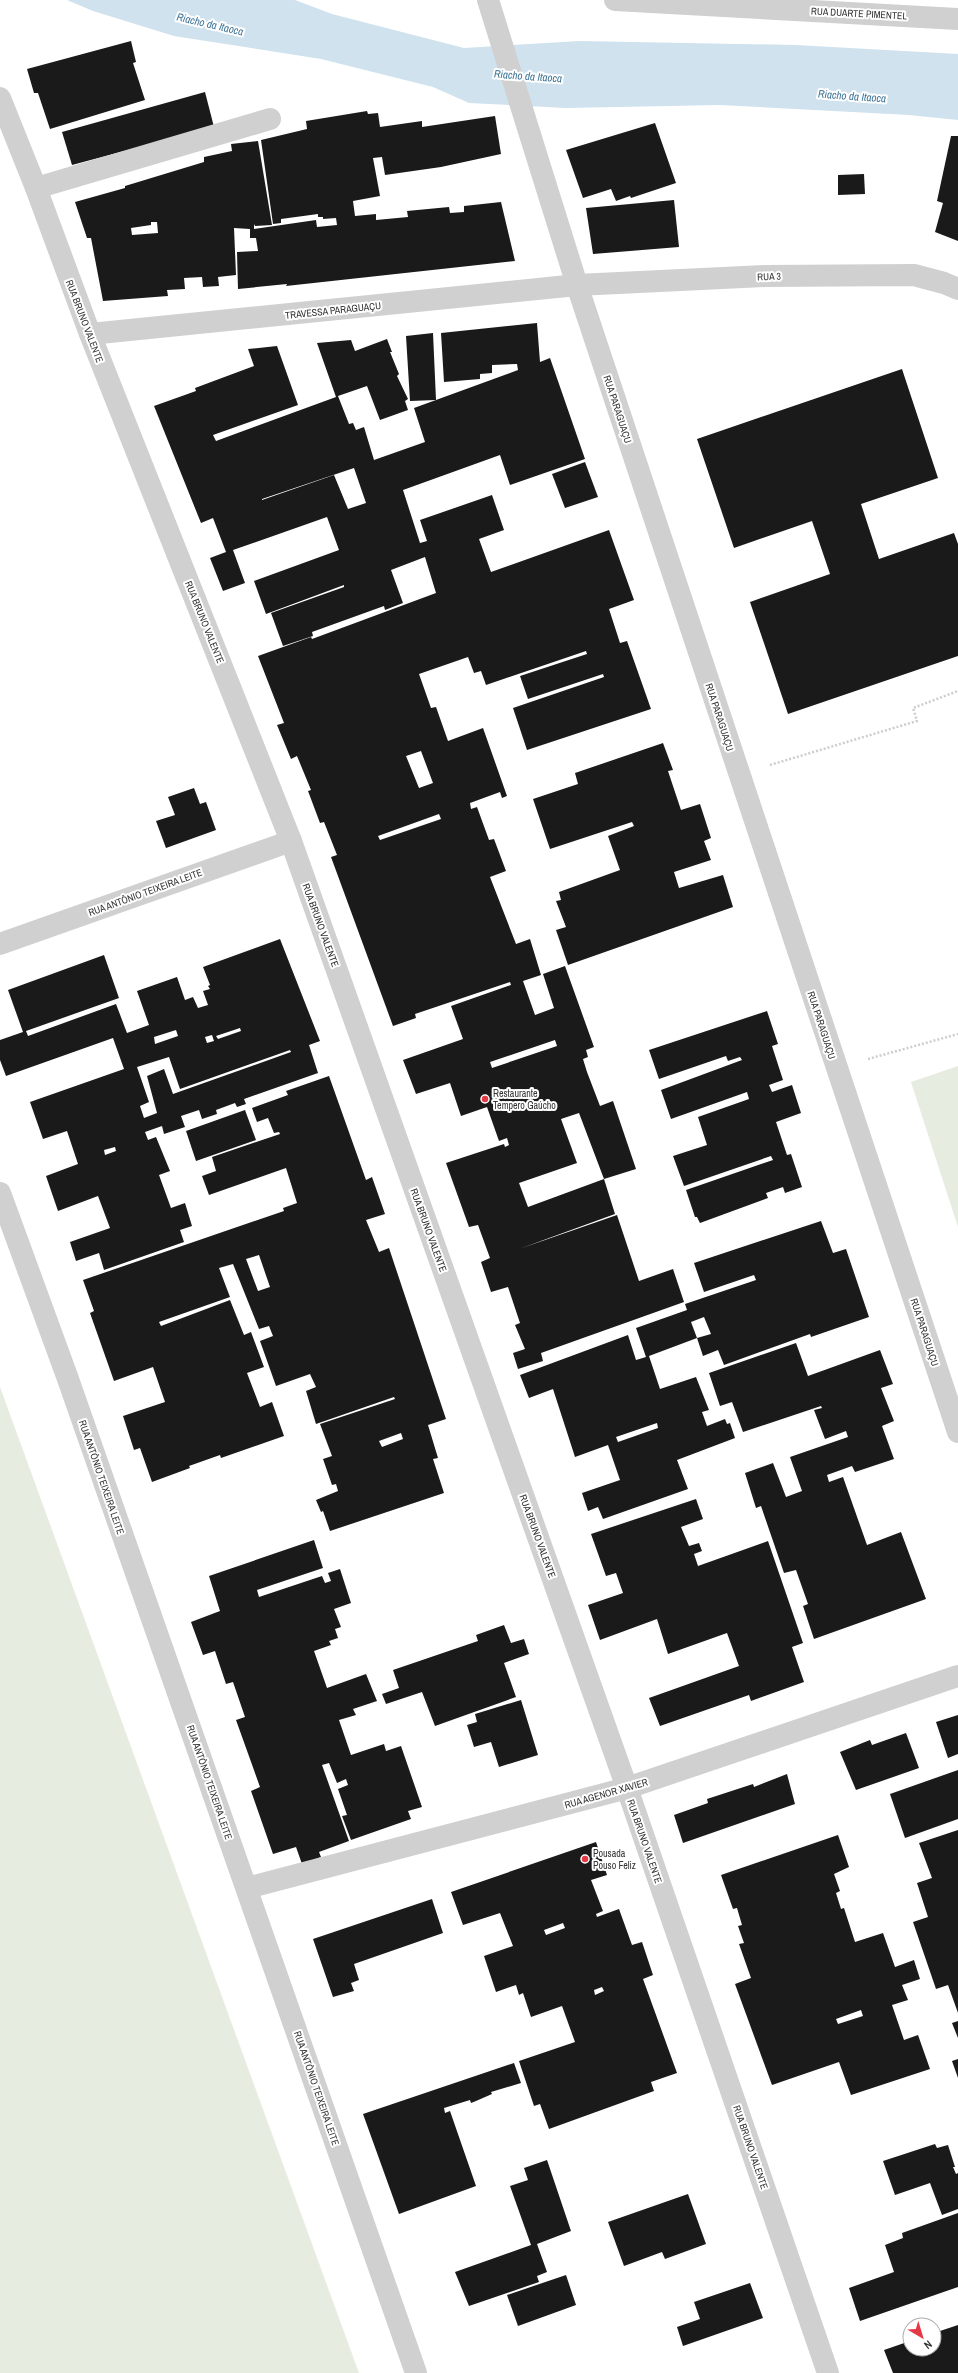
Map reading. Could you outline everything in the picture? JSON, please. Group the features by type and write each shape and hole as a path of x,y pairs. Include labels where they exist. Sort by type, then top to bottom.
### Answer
{"street":[{"name":"RUA DUARTE PIMENTEL","path":"615,0 856,6 958,19"},
{"name":"RUA PARAGUAÇU","path":"490,7 577,285 738,774 958,1432"},
{"name":"RUA BRUNO VALENTE","path":"0,98 36,188 90,334 291,841 627,1788 828,2373"},
{"path":"36,188 270,119"},
{"name":"RUA 3","path":"577,285 766,276 914,275 944,283 958,289"},
{"name":"TRAVESSA PARAGUAÇU","path":"90,334 577,285"},
{"name":"RUA ANTÔNIO TEIXEIRA LEITE","path":"0,944 291,841"},
{"name":"RUA ANTÔNIO TEIXEIRA LEITE","path":"0,1193 247,1888 416,2373"},
{"name":"RUA AGENOR XAVIER","path":"247,1888 627,1788 958,1676"}],"path":[{"path":"738,774 917,721 913,708 958,691"},
{"path":"837,1068 958,1034"}],"shaded area":[{"path":"958,1066 958,1227 911,1082"},
{"path":"0,1387 359,2373 0,2373"}],"water":[{"name":"Riacho da Itaoca","path":"67,0 295,0 332,14 464,48 580,41 796,45 958,54 958,120 909,115 720,105 566,108 469,103 433,87 321,59 174,36 93,11"}],"building":[{"path":"131,41 136,62 133,63 145,100 50,129 38,93 34,93 27,69"},
{"path":"205,92 214,127 72,165 62,132"},
{"path":"367,111 368,114 378,113 380,127 422,121 422,127 495,116 501,154 441,167 385,175 382,157 373,158 380,196 353,201 355,216 376,214 376,220 408,217 407,211 449,207 450,213 464,212 464,206 501,202 515,261 286,286 287,284 238,289 237,252 258,251 256,238 250,238 250,229 234,228 236,275 218,277 219,286 203,287 202,277 184,278 185,289 167,290 168,296 103,301 91,238 87,238 75,202 125,188 125,186 204,162 204,157 232,151 231,144 258,141 272,225 255,226 254,224 254,229 316,220 317,227 337,225 336,218 323,219 323,217 318,217 318,214 281,219 281,223 273,224 261,140 307,129 306,121","holes":["151,222 157,222 158,233 132,235 131,228 151,225"]},
{"path":"655,123 676,183 631,198 630,196 616,201 611,189 583,198 566,150"},
{"path":"951,136 958,136 958,241 935,232 943,203 937,201"},
{"path":"864,174 865,194 838,195 838,175"},
{"path":"674,200 679,247 593,254 586,208"},
{"path":"537,323 540,362 550,358 585,459 510,485 500,455 403,490 420,543 427,541 420,520 492,495 504,530 479,539 491,572 609,530 634,600 609,609 620,643 627,641 651,709 527,750 513,708 604,677 603,674 528,699 520,676 587,654 586,651 486,685 481,671 474,673 468,657 419,674 431,708 436,707 448,741 483,728 507,796 502,798 500,792 470,803 471,809 477,807 489,840 494,839 506,871 490,877 516,944 530,939 541,975 523,981 535,1015 554,1008 543,974 565,966 594,1047 586,1050 588,1057 583,1059 587,1072 600,1106 613,1101 636,1169 604,1179 615,1214 519,1249 617,1215 639,1281 673,1269 684,1302 541,1353 543,1361 518,1369 513,1353 525,1349 515,1325 520,1323 508,1287 491,1292 481,1262 490,1258 478,1225 469,1227 446,1163 504,1144 505,1147 509,1145 507,1138 499,1141 487,1107 461,1116 450,1083 416,1094 403,1060 463,1039 451,1006 511,985 510,982 415,1014 416,1018 393,1026 331,857 337,855 324,822 320,823 308,791 311,790 297,756 291,759 277,725 284,723 258,656 311,637 312,639 436,593 425,557 391,570 403,603 385,610 384,606 312,632 313,636 283,646 271,613 344,587 344,585 266,614 254,581 339,550 327,517 233,550 245,583 223,591 210,558 226,552 213,518 201,523 154,406 196,391 195,388 254,366 248,349 277,346 298,405 213,435 216,441 336,397 317,343 351,340 355,351 387,339 392,352 390,352 399,374 397,376 408,399 405,401 408,410 380,420 367,386 338,396 349,424 353,423 356,430 364,427 374,460 425,442 414,408 518,370 517,364 492,365 492,373 480,374 480,379 444,382 441,333","holes":["354,468 366,503 348,509 334,475 262,499","421,751 433,783 419,788 406,756","439,814 441,819 380,840 378,836","555,1040 557,1046 492,1068 490,1062","579,1113 604,1179 528,1207 519,1183 577,1163 561,1119"]},
{"path":"433,333 436,400 410,401 406,336"},
{"path":"902,369 938,478 861,504 879,559 954,533 958,544 958,656 788,714 750,602 830,574 812,521 734,548 697,439"},
{"path":"585,462 598,497 565,508 552,474"},
{"path":"663,743 673,770 668,771 681,810 700,804 711,838 704,841 711,860 674,872 679,888 723,875 733,907 568,965 556,930 566,927 556,901 561,900 559,892 620,870 608,836 634,826 632,822 550,849 533,799 578,784 575,773"},
{"path":"194,788 200,804 206,802 216,830 166,848 156,821 175,815 168,797"},
{"path":"280,939 320,1041 309,1045 318,1073 244,1099 246,1104 237,1107 235,1103 216,1110 217,1114 202,1119 199,1110 181,1116 185,1127 164,1134 162,1126 145,1132 148,1140 156,1137 170,1171 159,1175 171,1208 185,1203 192,1226 180,1230 184,1242 104,1270 99,1253 76,1261 70,1242 110,1228 98,1196 58,1211 46,1176 78,1164 67,1131 43,1139 30,1102 124,1069 113,1038 6,1076 0,1060 0,1040 23,1032 8,990 104,955 119,998 26,1031 28,1036 116,1004 127,1033 149,1025 137,991 177,977 185,1000 193,997 198,1008 208,1005 203,991 210,989 208,986 210,985 203,967","holes":["240,1028 241,1031 218,1039 216,1036","176,1030 178,1036 155,1044 154,1037","212,1035 214,1041 207,1043 205,1037","290,1050 291,1052 173,1094 164,1069 147,1076 157,1113 144,1118 140,1106 149,1102 137,1067 169,1057 180,1089","115,1147 116,1151 105,1155 104,1150"]},
{"path":"767,1011 778,1044 772,1046 783,1080 769,1085 772,1092 792,1085 801,1113 776,1122 787,1155 791,1154 802,1187 785,1193 783,1187 766,1193 768,1198 700,1223 697,1217 695,1217 686,1190 773,1160 771,1156 684,1186 673,1156 707,1145 698,1117 749,1099 747,1092 671,1119 661,1090 742,1060 740,1057 728,1061 726,1056 659,1079 649,1050"},
{"path":"329,1076 366,1180 372,1177 385,1214 366,1220 379,1252 389,1248 446,1419 428,1425 438,1458 433,1459 444,1493 330,1531 323,1511 321,1512 316,1500 338,1491 336,1484 332,1485 323,1459 332,1456 320,1424 395,1399 394,1397 316,1424 306,1391 316,1387 310,1374 276,1386 260,1341 273,1336 269,1326 259,1329 233,1264 219,1268 230,1297 159,1322 161,1326 230,1300 244,1335 251,1332 264,1367 247,1373 260,1407 272,1402 284,1436 221,1458 220,1455 189,1466 190,1468 152,1482 140,1448 134,1450 123,1416 165,1402 153,1367 114,1381 90,1313 94,1311 83,1280 284,1211 283,1208 297,1203 286,1168 209,1195 202,1176 216,1171 212,1157 280,1134 279,1132 274,1133 268,1118 257,1122 252,1108 288,1095 286,1091","holes":["259,1255 270,1287 258,1291 246,1259","401,1433 403,1439 382,1447 379,1441"]},
{"path":"245,1110 256,1140 196,1161 186,1131"},
{"path":"821,1221 833,1253 846,1249 869,1317 811,1337 810,1334 724,1365 718,1350 703,1356 697,1338 649,1356 660,1389 696,1377 709,1410 702,1412 707,1426 725,1419 727,1424 730,1423 735,1438 677,1460 688,1489 603,1519 598,1507 588,1511 582,1493 620,1480 608,1445 575,1457 553,1389 529,1398 520,1375 628,1335 636,1360 646,1357 636,1328 687,1310 685,1304 756,1280 754,1275 704,1292 694,1263","holes":["704,1317 711,1334 697,1338 691,1322","657,1423 658,1428 618,1442 616,1437"]},
{"path":"796,1343 808,1376 880,1350 893,1384 881,1388 894,1421 882,1426 894,1459 855,1472 852,1466 827,1475 829,1482 843,1477 867,1545 901,1532 926,1599 814,1639 803,1606 808,1604 796,1570 784,1573 761,1506 756,1508 745,1473 773,1463 786,1497 802,1491 790,1457 848,1437 846,1431 825,1439 814,1410 822,1408 821,1406 743,1432 732,1402 720,1406 709,1373"},
{"path":"696,1499 703,1519 681,1527 689,1546 699,1543 702,1551 694,1554 698,1566 768,1541 803,1643 792,1647 804,1682 751,1701 749,1695 660,1726 649,1698 739,1666 727,1633 668,1654 657,1619 600,1640 588,1605 623,1593 616,1573 606,1576 591,1534"},
{"path":"314,1540 323,1568 257,1590 259,1597 322,1576 325,1583 331,1581 328,1573 340,1569 351,1603 334,1609 341,1627 335,1629 338,1638 329,1641 331,1645 314,1651 327,1688 366,1674 377,1701 353,1709 356,1715 339,1720 351,1755 384,1744 386,1751 401,1746 422,1807 408,1811 411,1819 351,1840 342,1816 347,1815 338,1789 348,1785 346,1779 337,1783 329,1763 322,1765 349,1841 319,1852 321,1857 302,1864 296,1847 273,1854 251,1791 260,1787 236,1720 245,1717 233,1682 226,1684 215,1651 203,1655 191,1622 220,1611 209,1576"},
{"path":"504,1625 511,1643 524,1639 529,1654 504,1663 516,1697 435,1726 422,1692 386,1704 382,1694 399,1688 393,1670 478,1641 476,1635"},
{"path":"521,1700 538,1755 499,1767 491,1742 474,1747 467,1725 477,1722 475,1714"},
{"path":"958,1715 958,1754 948,1758 936,1722"},
{"path":"906,1733 919,1768 856,1790 840,1752 870,1740 872,1745"},
{"path":"958,1770 958,1819 905,1838 890,1794"},
{"path":"787,1774 795,1804 683,1843 674,1815 708,1803 707,1799 753,1784 754,1787"},
{"path":"958,1830 958,2013 948,1985 936,1989 913,1922 928,1917 917,1883 932,1878 919,1843"},
{"path":"838,1835 849,1867 834,1874 840,1891 836,1893 841,1909 844,1908 855,1942 883,1933 895,1967 914,1960 920,1979 902,1985 908,2000 892,2005 904,2040 918,2035 930,2069 851,2095 839,2062 772,2085 735,1984 751,1978 739,1944 744,1943 738,1926 742,1925 737,1908 733,1909 721,1875","holes":["861,2010 863,2016 838,2024 836,2019"]},
{"path":"596,1842 607,1875 591,1880 603,1911 596,1914 597,1917 619,1909 632,1945 642,1942 653,1975 643,1979 677,2073 651,2082 654,2091 549,2129 540,2104 534,2106 519,2061 575,2042 562,2006 531,2017 523,1993 519,1995 516,1985 496,1992 484,1956 513,1946 500,1913 463,1925 451,1892","holes":["563,1923 565,1928 546,1935 544,1930","602,1987 604,1991 595,1995 594,1990"]},
{"path":"432,1899 443,1933 354,1964 359,1980 351,1983 354,1991 333,1997 313,1939"},
{"path":"958,2021 958,2038 952,2023"},
{"path":"958,2059 958,2078 952,2061"},
{"path":"514,2063 521,2083 491,2092 492,2094 471,2103 470,2100 444,2108 445,2113 450,2111 476,2186 399,2214 363,2114"},
{"path":"935,2144 937,2148 948,2145 955,2167 953,2167 956,2174 958,2173 958,2209 942,2215 930,2183 895,2195 883,2161"},
{"path":"547,2160 571,2231 537,2244 547,2272 537,2276 539,2282 469,2306 455,2272 531,2245 510,2186 528,2180 524,2168"},
{"path":"688,2194 706,2244 665,2259 662,2252 624,2266 608,2222"},
{"path":"958,2213 958,2287 860,2321 849,2288 894,2272 885,2245 903,2238 902,2233"},
{"path":"566,2275 576,2305 518,2326 507,2295"},
{"path":"750,2283 763,2318 683,2346 677,2327 700,2319 694,2302"},
{"path":"958,2325 958,2373 893,2373 884,2350 902,2344 902,2357 942,2357 942,2330"}],"place":[{"name":"Restaurante Tempero Gaúcho","path":"485,1099"},
{"name":"Pousada Pouso Feliz","path":"585,1859"}]}
